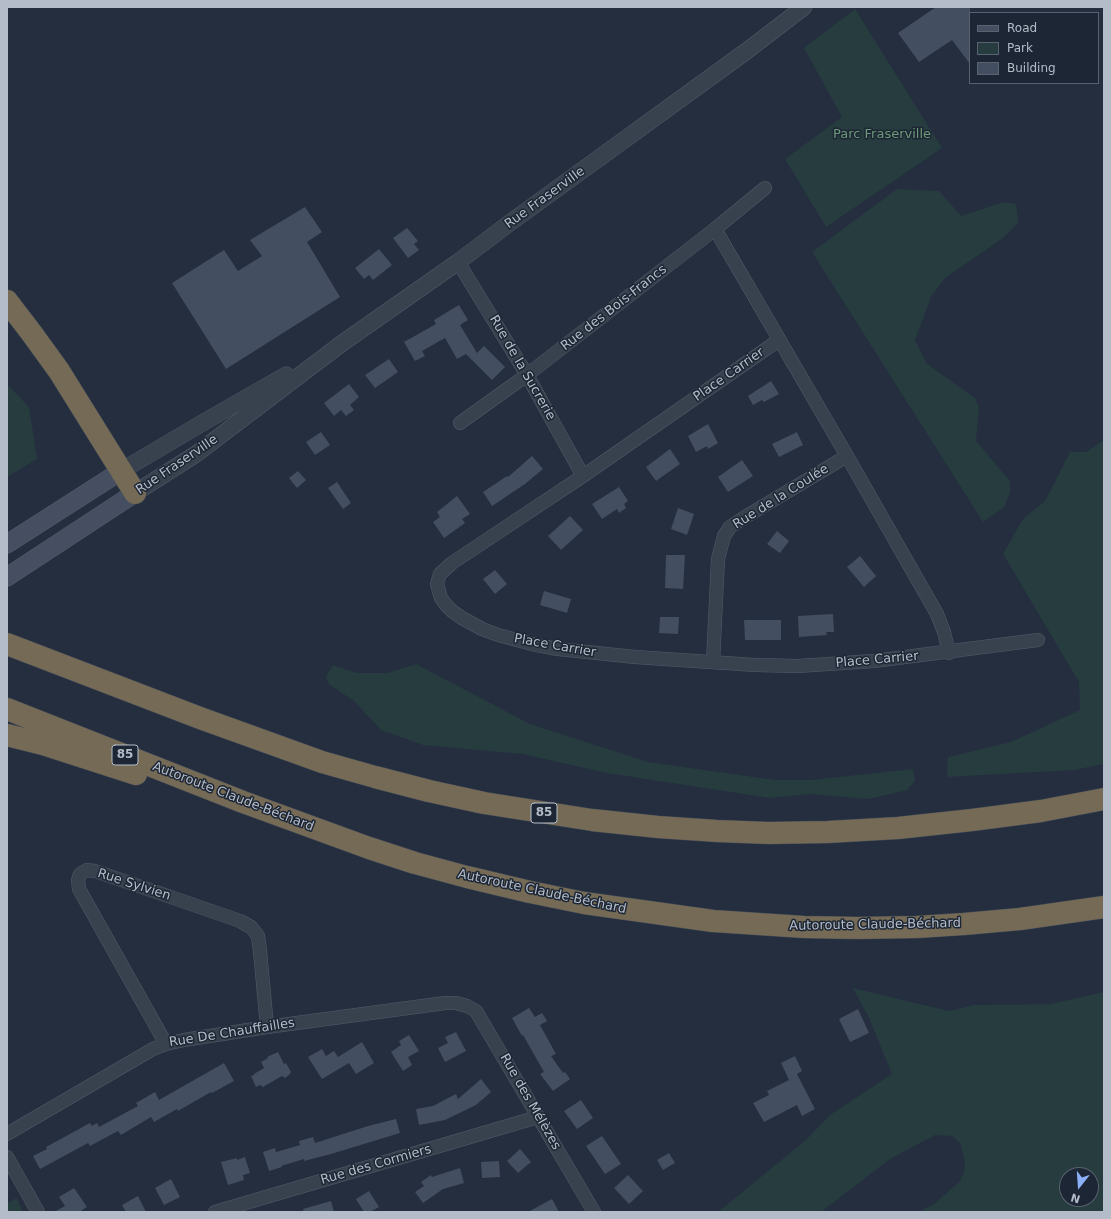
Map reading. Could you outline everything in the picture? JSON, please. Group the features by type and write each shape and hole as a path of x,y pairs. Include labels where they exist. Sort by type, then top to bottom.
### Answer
{"highway":[{"path":"7,301 14,315 37,340 59,371 135,493"},
{"path":"7,641 55,662"},
{"name":"85","path":"7,644 214,723 322,762 429,791 484,803 592,820 717,831 769,833 836,832 898,828 972,820 1104,799"},
{"name":"Autoroute Claude-Béchard","path":"7,709 243,802 370,848 467,878 584,903 638,912 713,921 758,925 812,927 917,926 1020,919 1104,907"},
{"path":"7,735 43,744 153,779 312,836 365,852 426,866"}],"main road":[{"name":"Rue Fraserville","path":"7,544 121,471"},
{"name":"Rue Fraserville","path":"7,577 135,493"}],"street":[{"name":"Rue Fraserville","path":"135,493 196,454 342,344 458,262 748,50 804,7"},
{"name":"Rue des Bois-Francs","path":"460,423 527,375 715,229 765,188"},
{"name":"Place Carrier","path":"715,229 847,456 941,623 949,652"},
{"name":"Rue de la Sucrerie","path":"458,262 527,375 583,476"},
{"name":"Place Carrier","path":"779,340 583,476 445,568 440,574 437,584 441,598 446,605 462,618 482,629 498,635 536,645 558,649 635,657 755,665 798,666 874,661 1038,640"},
{"name":"Rue Fraserville","path":"121,471 342,344"},
{"name":"Rue de la Coulée","path":"713,662 718,559 724,536 730,527 745,517 847,456"},
{"name":"Rue Sylvien","path":"166,1044 79,889 78,880 80,874 87,870 95,871 162,893 240,921 251,927 258,936 267,1027"},
{"name":"Rue De Chauffailles","path":"7,1134 153,1048 166,1044 267,1027 445,1003 456,1003"},
{"name":"Rue des Mélèzes","path":"456,1003 467,1006 476,1011 594,1212"},
{"name":"Rue des Cormiers","path":"214,1212 538,1117"},
{"path":"7,1157 38,1212"}],"green space":[{"name":"Parc Fraserville","path":"855,9 942,148 826,227 785,159 842,117 804,48"},
{"path":"897,189 939,191 961,216 1004,202 1016,204 1018,223 1003,238 945,278 931,297 915,340 927,364 975,398 979,408 976,441 1010,481 1010,492 1004,507 983,522 812,252"},
{"path":"7,384 29,407 37,459 7,477"},
{"path":"1104,440 1104,764 1074,770 947,777 948,757 1011,742 1080,710 1079,682 1003,554 1023,519 1045,501 1070,452 1086,452"},
{"path":"416,664 530,724 648,762 775,780 811,780 913,769 915,781 907,790 868,799 809,794 770,798 607,773 523,754 423,745 381,730 354,701 330,685 326,677 333,665 356,673 388,673"},
{"path":"853,988 949,1011 974,1005 1051,1004 1104,992 1104,1212 918,1212 933,1205 959,1182 964,1173 965,1161 960,1143 952,1136 935,1135 890,1159 821,1212 718,1212 806,1140 830,1115 892,1074 869,1018"},
{"path":"17,1198 23,1212 7,1212 7,1203"}],"building":[{"path":"936,7 970,7 969,63 952,40 919,62 898,33"},
{"path":"305,207 322,232 307,242 340,297 226,369 172,283 224,250 238,271 262,256 250,240"},
{"path":"407,228 418,241 414,244 419,250 408,258 393,238"},
{"path":"379,249 392,265 373,280 369,275 364,279 355,268"},
{"path":"459,305 468,320 460,325 477,353 484,346 505,367 492,380 466,354 457,359 445,338 422,351 425,356 415,361 404,342 436,324 434,320"},
{"path":"389,359 398,372 375,388 365,375"},
{"path":"771,381 779,394 764,402 762,400 753,405 748,396"},
{"path":"349,384 359,397 350,405 354,410 346,416 341,410 334,416 324,403"},
{"path":"708,424 718,443 708,449 707,446 696,452 688,436"},
{"path":"321,432 330,445 315,455 306,442"},
{"path":"797,432 803,445 779,457 772,444"},
{"path":"670,449 680,464 656,481 646,467"},
{"path":"532,456 543,469 525,484 492,506 483,492 507,476 508,477"},
{"path":"742,460 753,476 728,492 718,477"},
{"path":"298,471 306,480 297,488 289,478"},
{"path":"337,482 351,503 343,509 328,488"},
{"path":"619,487 628,501 624,504 626,508 619,513 617,509 602,519 592,504"},
{"path":"457,496 470,514 462,519 465,523 444,538 433,522 440,517 437,512"},
{"path":"678,508 694,514 687,535 671,529"},
{"path":"570,516 583,530 561,550 548,536"},
{"path":"777,531 789,541 780,553 767,544"},
{"path":"666,555 685,555 683,589 665,588"},
{"path":"860,556 876,576 864,587 847,567"},
{"path":"495,570 507,584 495,594 483,579"},
{"path":"544,591 571,599 567,613 540,605"},
{"path":"833,614 834,632 826,632 827,635 799,637 798,616"},
{"path":"660,617 679,617 678,634 659,633"},
{"path":"744,620 781,620 781,640 745,640"},
{"path":"529,1008 535,1017 542,1013 547,1021 540,1025 556,1054 551,1056 563,1073 565,1072 570,1079 553,1091 540,1074 544,1072 512,1018"},
{"path":"858,1009 869,1033 850,1042 839,1019"},
{"path":"456,1032 466,1051 445,1062 438,1048 448,1043 445,1037"},
{"path":"409,1035 419,1051 408,1057 412,1065 403,1071 391,1052 401,1045 399,1041"},
{"path":"362,1042 374,1063 356,1074 349,1063 322,1079 308,1057 322,1049 326,1056 334,1051 338,1057"},
{"path":"278,1052 284,1064 286,1063 291,1072 285,1078 282,1076 263,1087 260,1085 256,1087 251,1076 264,1068 261,1062 268,1058 267,1057"},
{"path":"795,1056 802,1071 797,1074 815,1109 802,1116 797,1105 764,1122 753,1103 769,1095 767,1091 789,1080 781,1063"},
{"path":"224,1063 234,1081 178,1111 177,1109 154,1122 151,1117 121,1135 118,1131 90,1146 88,1143 40,1169 33,1156 47,1149 46,1147 90,1123 92,1126 97,1123 99,1127 138,1106 136,1103 155,1092 159,1100"},
{"path":"481,1079 491,1092 476,1105 445,1120 419,1125 416,1109 433,1106 456,1094 458,1099"},
{"path":"581,1100 593,1118 577,1129 564,1111"},
{"path":"396,1119 400,1133 331,1154 304,1161 304,1159 269,1171 263,1152 275,1148 276,1152 300,1145 299,1141 313,1137 315,1143 368,1126"},
{"path":"602,1136 621,1164 605,1174 586,1146"},
{"path":"520,1149 531,1162 518,1173 507,1161"},
{"path":"669,1153 675,1163 663,1170 657,1160"},
{"path":"245,1157 250,1173 243,1175 244,1180 228,1185 221,1162 237,1158 237,1160"},
{"path":"499,1161 500,1177 482,1178 481,1162"},
{"path":"460,1168 464,1183 443,1189 423,1203 415,1192 424,1186 421,1182 431,1175 432,1177"},
{"path":"628,1175 643,1191 629,1204 614,1188"},
{"path":"171,1179 180,1197 164,1205 155,1188"},
{"path":"74,1188 87,1207 79,1212 54,1212 65,1206 59,1197"},
{"path":"369,1191 379,1207 370,1212 364,1212 356,1199"},
{"path":"138,1196 146,1212 126,1212 122,1205"},
{"path":"552,1199 559,1212 528,1212"},
{"path":"331,1201 334,1212 304,1212 303,1209"}]}
